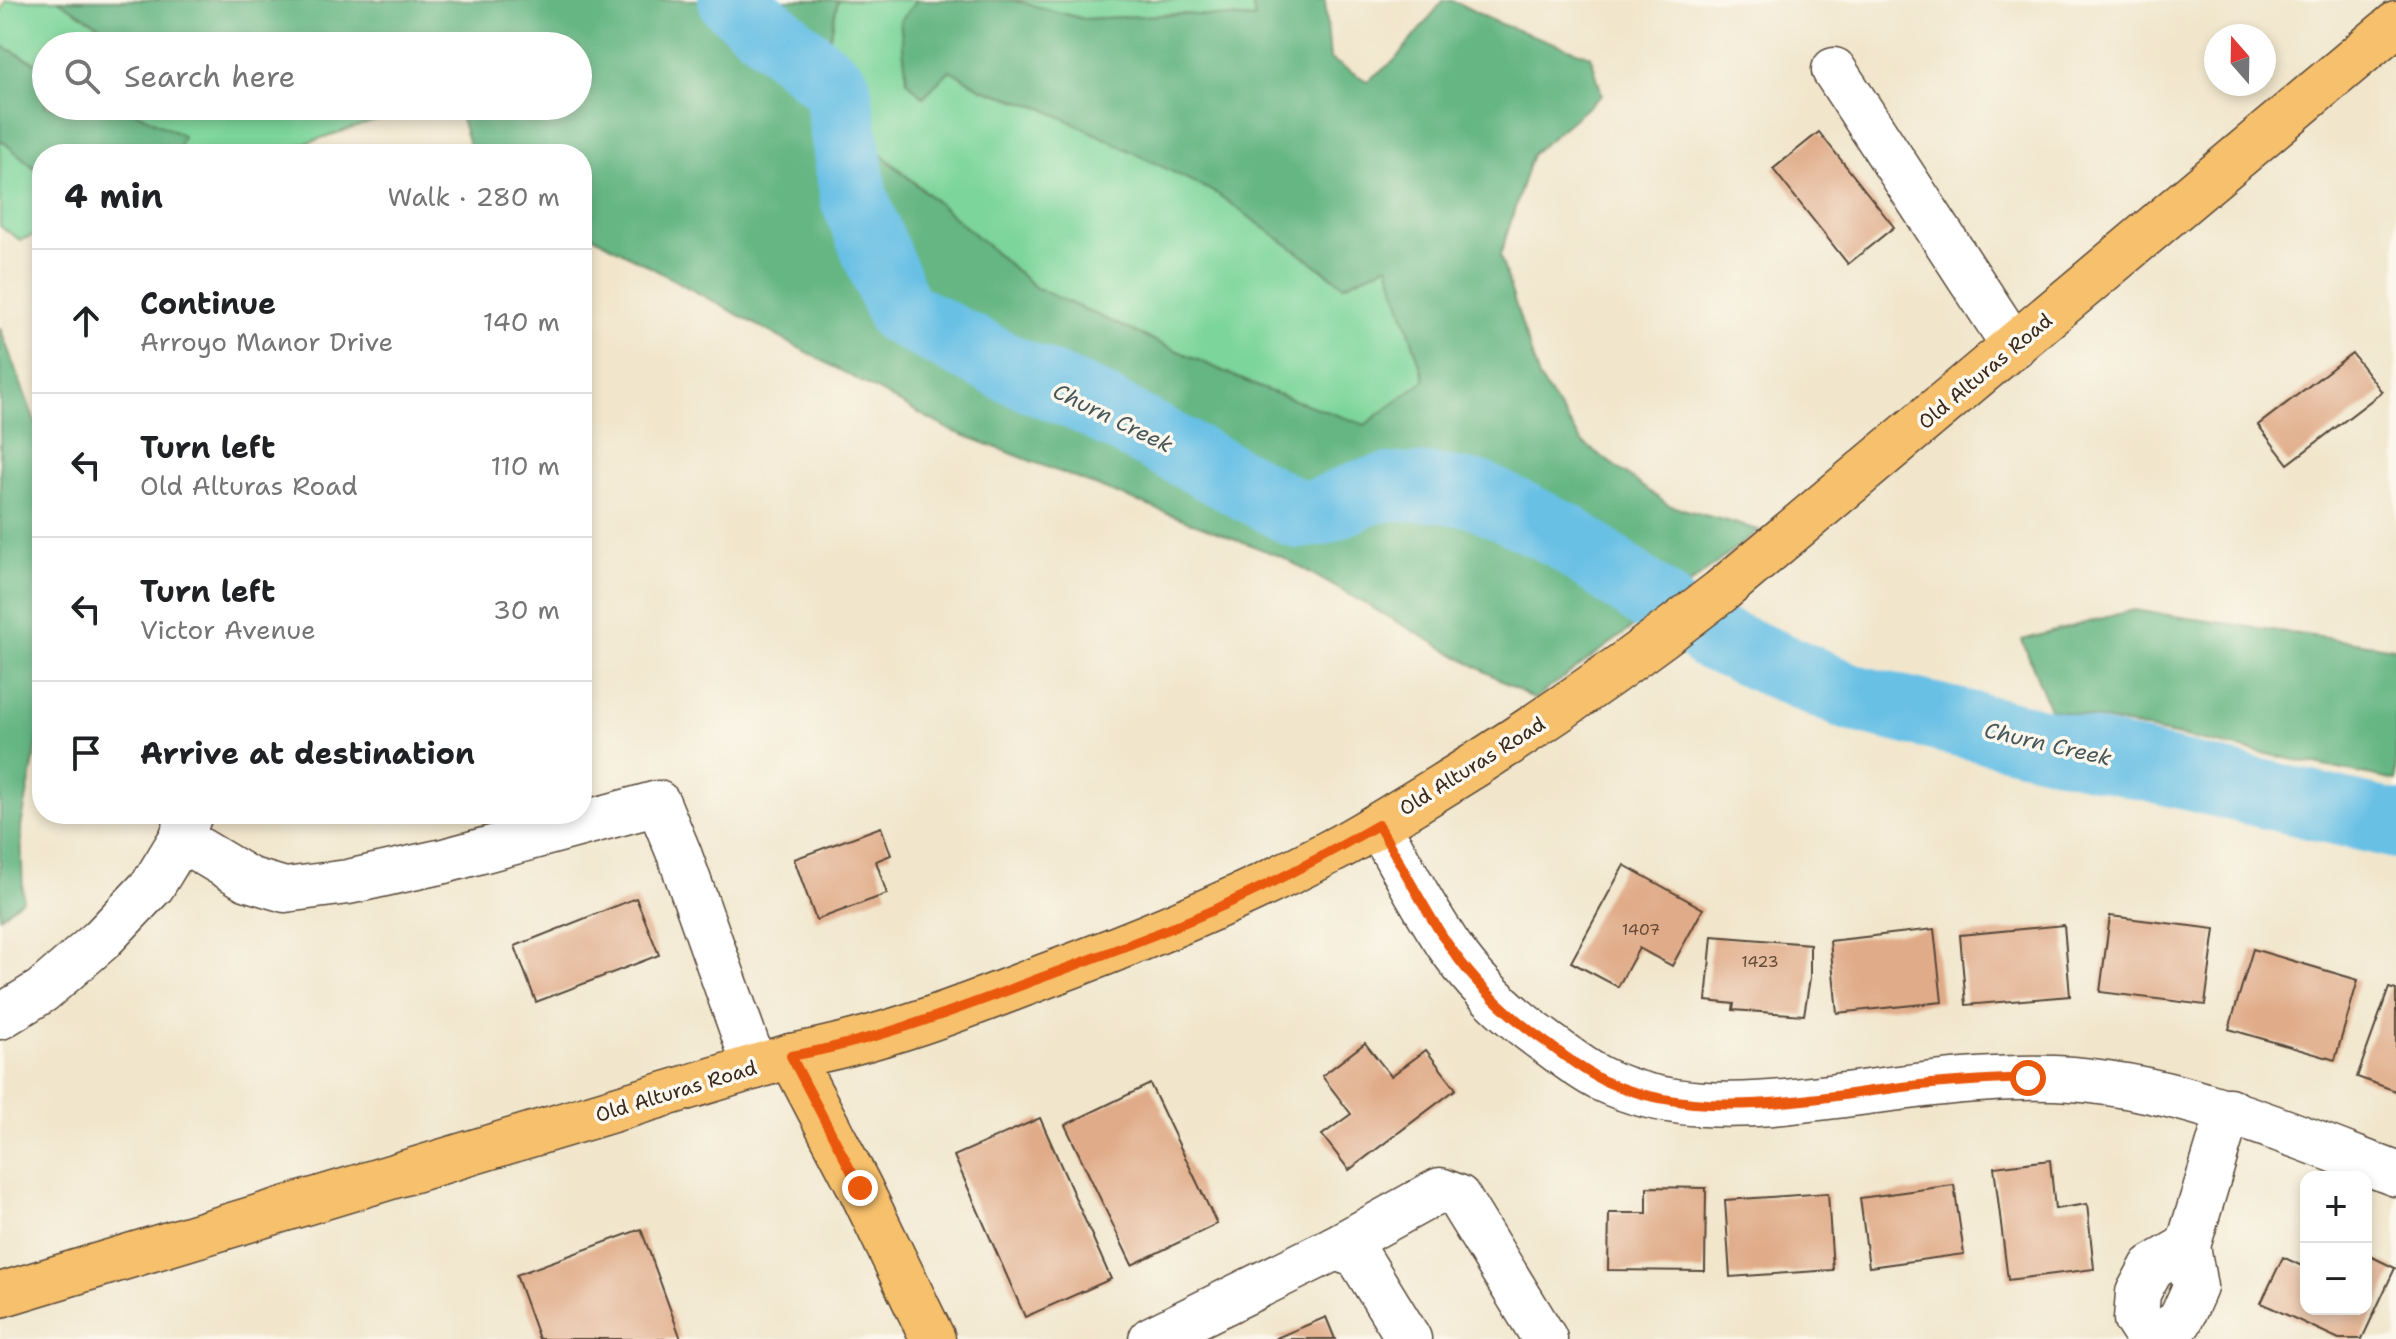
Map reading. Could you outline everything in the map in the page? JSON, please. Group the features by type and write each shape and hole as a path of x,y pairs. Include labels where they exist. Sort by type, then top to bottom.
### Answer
{"main road":[{"name":"Old Alturas Road","path":"0,1295 773,1061 826,1050 961,1008 1211,911 1330,852 1550,718 1627,664 1779,544 2396,24"},
{"path":"773,1061 860,1188 933,1339"}],"street":[{"path":"1834,70 2014,346"},
{"path":"592,821 658,803 773,1061"},
{"path":"0,1017 42,991 101,940 153,885 186,826 248,879 285,890 348,882 444,861 581,824"},
{"path":"1378,825 1451,949 1495,1001 1512,1018 1574,1063 1601,1079 1638,1092 1675,1101 1738,1105 1972,1080 2058,1078 2131,1088 2229,1110 2396,1174"},
{"path":"2150,1339 2180,1321 2195,1287 2188,1246 2229,1110"},
{"path":"1151,1339 1335,1248 1440,1190 1458,1197 1545,1339"},
{"path":"1335,1248 1358,1256 1409,1339"}],"green space":[{"path":"6,0 58,0 110,32 32,32 32,61 0,45 0,14"},
{"path":"58,0 838,0 817,99 1036,288 1263,389 1365,425 1425,380 1388,265 1344,285 1216,193 1045,109 982,89 950,70 923,97 907,81 900,21 917,0 1012,0 1084,19 1181,14 1255,19 1252,0 1325,0 1330,59 1367,81 1394,61 1444,0 1452,0 1495,22 1591,56 1602,95 1532,154 1500,256 1539,378 1582,442 1668,505 1759,530 1662,606 1534,699 1282,557 950,430 592,235 592,144 469,144 461,120 592,120 592,32 110,32"},
{"path":"838,0 917,0 900,21 923,97 950,70 982,89 1045,109 1216,193 1344,285 1388,265 1425,380 1365,425 1263,389 1036,288 817,98"},
{"path":"1012,0 1252,0 1256,19 1181,14 1084,19"},
{"path":"0,45 32,61 32,120 151,120 183,136 180,144 32,144 32,166 0,139"},
{"path":"151,120 374,121 303,144 180,144 182,136"},
{"path":"0,139 32,166 32,236 20,240 0,226"},
{"path":"0,328 32,413 32,770 21,827 23,899 0,917"},
{"path":"2133,610 2396,648 2396,781 2050,709 2022,640"}],"building":[{"path":"1819,132 1894,227 1848,264 1773,169"},
{"path":"2352,353 2382,392 2288,464 2258,425"},
{"path":"881,827 891,855 876,861 887,894 816,920 794,859"},
{"path":"1624,865 1703,909 1672,966 1639,948 1618,987 1571,962"},
{"path":"636,898 659,955 536,1002 515,946"},
{"path":"2110,916 2215,929 2205,1005 2100,992"},
{"path":"2064,925 2070,996 1966,1005 1960,935"},
{"path":"1934,929 1942,1002 1837,1013 1830,941"},
{"path":"1712,936 1810,944 1810,978 1804,1015 1733,1010 1734,1004 1706,1001"},
{"path":"2253,949 2358,980 2335,1060 2229,1029"},
{"path":"2389,988 2396,990 2396,1091 2357,1077"},
{"path":"1365,1043 1391,1076 1426,1050 1456,1089 1349,1170 1322,1135 1351,1114 1322,1076"},
{"path":"1150,1084 1217,1224 1132,1265 1065,1125"},
{"path":"1040,1118 1111,1279 1025,1317 954,1156"},
{"path":"2050,1160 2055,1209 2087,1204 2094,1269 2008,1280 1994,1167"},
{"path":"1954,1185 1964,1254 1869,1267 1860,1198"},
{"path":"1647,1187 1706,1188 1705,1271 1608,1270 1609,1213 1647,1213"},
{"path":"1828,1193 1833,1270 1730,1277 1725,1200"},
{"path":"641,1229 681,1339 539,1339 516,1275"},
{"path":"2283,1257 2300,1265 2300,1315 2372,1315 2372,1257 2395,1268 2362,1339 2339,1339 2261,1303"},
{"path":"1326,1317 1335,1339 1274,1339"}],"waterway":[{"name":"Churn Creek","path":"732,0 837,87 854,198 900,312 1008,368 1089,402 1299,515 1320,512 1361,494 1387,487 1435,488 1479,495 1562,535 1662,606"},
{"name":"Churn Creek","path":"1709,636 1853,698 2396,825"}],"route":[{"path":"860,1188 791,1056 826,1050 961,1008 1094,958 1211,911 1378,825 1451,949 1480,984 1512,1018 1601,1079 1675,1101 1738,1105 1972,1080 2028,1078"}]}
